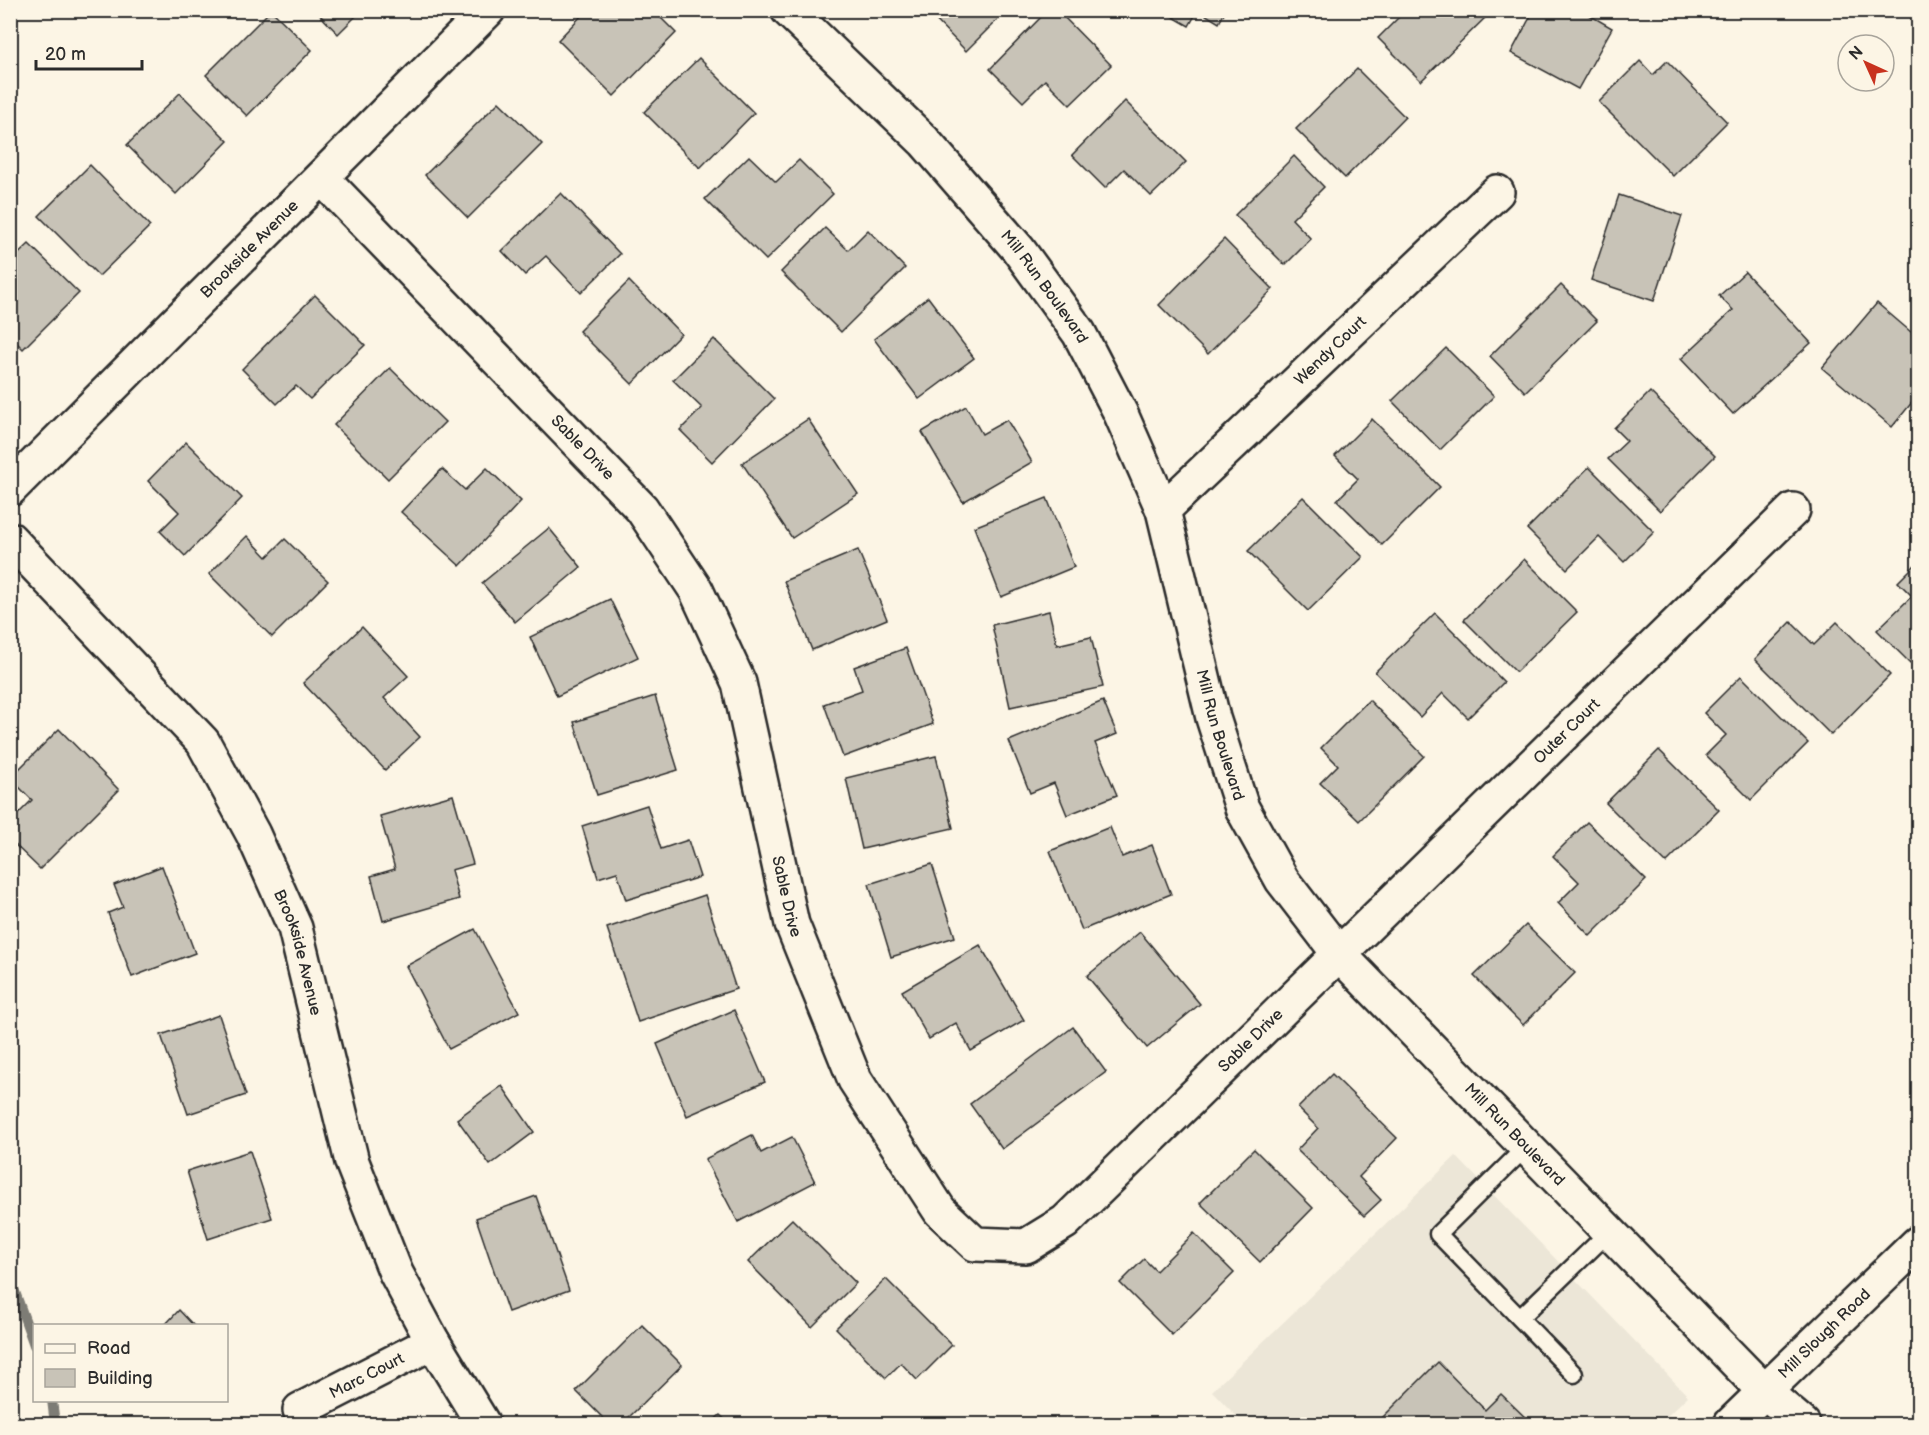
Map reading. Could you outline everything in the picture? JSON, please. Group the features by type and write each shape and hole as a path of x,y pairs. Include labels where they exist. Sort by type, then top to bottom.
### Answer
{"street":[{"name":"Brookside Avenue","path":"10,489 488,10"},
{"name":"Mill Run Boulevard","path":"788,10 924,141 1018,249 1079,333 1120,412 1163,510 1213,717 1242,808 1282,880 1339,954 1765,1392 1803,1425"},
{"name":"Sable Drive","path":"322,178 642,509 696,590 739,683 792,924 855,1080 940,1211 975,1244 1026,1246 1065,1222 1339,954"},
{"name":"Wendy Court","path":"1163,510 1497,192"},
{"name":"Outer Court","path":"1339,954 1793,510"},
{"name":"Brookside Avenue","path":"10,539 203,742 254,834 295,928 352,1162 396,1273 433,1342 483,1425"},
{"name":"Mill Slough Road","path":"1731,1425 1918,1243"},
{"name":"Marc Court","path":"300,1410 433,1342"}],"lane":[{"path":"1526,1147 1438,1234 1574,1374"},
{"path":"1520,1318 1609,1232"}],"shaded area":[{"path":"1456,1156 1688,1396 1659,1424 1244,1424 1212,1391"}],"building":[{"path":"271,10 312,50 247,116 206,75"},
{"path":"315,10 362,10 338,34"},
{"path":"587,10 653,10 676,33 614,96 558,40"},
{"path":"926,10 1007,10 966,51"},
{"path":"1048,10 1057,10 1111,65 1070,105 1045,80 1023,102 990,69"},
{"path":"1161,10 1198,10 1189,26"},
{"path":"1198,10 1226,10 1219,23"},
{"path":"1406,10 1489,10 1491,12 1421,81 1378,38"},
{"path":"1534,10 1581,10 1612,28 1578,89 1511,53"},
{"path":"699,58 754,113 700,168 644,112"},
{"path":"1640,61 1653,75 1667,61 1727,122 1673,176 1599,102"},
{"path":"1357,69 1405,117 1345,178 1296,129"},
{"path":"180,93 228,141 176,194 127,145"},
{"path":"1125,101 1186,162 1151,196 1124,169 1105,188 1072,155"},
{"path":"499,102 542,144 468,218 425,175"},
{"path":"749,156 776,182 799,160 833,194 766,260 705,199"},
{"path":"1294,156 1324,187 1292,219 1311,239 1285,265 1235,215"},
{"path":"90,165 150,226 99,276 39,216"},
{"path":"561,193 620,254 581,293 546,256 525,275 502,251"},
{"path":"1619,195 1682,216 1654,301 1591,280"},
{"path":"825,228 848,250 868,230 905,268 841,332 781,272"},
{"path":"1224,239 1273,289 1208,354 1159,305"},
{"path":"29,244 79,293 23,349 10,336 10,262"},
{"path":"1745,272 1811,343 1733,414 1681,359 1733,310 1719,296"},
{"path":"629,281 681,334 632,384 579,331"},
{"path":"1561,285 1597,321 1525,392 1490,356"},
{"path":"315,295 365,345 310,399 296,386 277,404 242,369"},
{"path":"928,297 974,358 919,399 874,339"},
{"path":"1877,303 1918,338 1918,395 1892,427 1822,368"},
{"path":"714,339 774,399 712,462 680,430 702,408 673,380"},
{"path":"1446,348 1494,396 1440,450 1392,401"},
{"path":"390,368 445,422 388,479 334,425"},
{"path":"1650,392 1715,456 1660,511 1608,459 1627,441 1614,428"},
{"path":"966,406 982,434 1007,420 1032,462 963,502 922,432"},
{"path":"808,419 858,494 792,538 742,463"},
{"path":"1372,419 1440,487 1382,545 1337,500 1358,479 1335,456"},
{"path":"186,442 242,498 185,556 160,531 179,512 148,481"},
{"path":"1589,467 1654,532 1624,562 1599,537 1567,569 1527,529"},
{"path":"487,468 521,501 460,566 401,512 442,469 465,490"},
{"path":"1303,497 1363,557 1308,611 1248,551"},
{"path":"1047,498 1074,567 1001,597 974,527"},
{"path":"549,528 581,567 515,622 482,583"},
{"path":"247,536 267,557 285,539 328,581 272,637 209,574"},
{"path":"858,550 887,619 812,650 784,581"},
{"path":"1524,559 1577,612 1516,672 1464,620"},
{"path":"1918,562 1918,654 1910,663 1877,630 1912,596 1898,582"},
{"path":"610,599 638,657 557,696 530,637"},
{"path":"1049,611 1057,645 1091,637 1103,687 1010,707 992,625"},
{"path":"1435,613 1504,682 1468,718 1443,693 1420,717 1375,672"},
{"path":"1791,622 1814,645 1837,622 1890,675 1831,735 1755,659"},
{"path":"362,627 408,676 384,698 420,737 385,770 303,683"},
{"path":"906,648 933,724 843,757 824,704 862,690 854,667"},
{"path":"1741,676 1808,743 1751,800 1706,755 1726,735 1704,713"},
{"path":"655,696 678,770 597,795 574,722"},
{"path":"1369,700 1424,756 1359,821 1320,783 1338,765 1321,748"},
{"path":"1103,701 1117,734 1095,743 1117,795 1067,815 1054,783 1030,793 1009,741"},
{"path":"59,729 119,790 40,869 10,840 10,822 32,800 10,778"},
{"path":"1659,750 1719,810 1666,863 1606,803"},
{"path":"936,756 953,828 862,849 846,778"},
{"path":"453,795 473,864 451,870 459,899 383,921 371,876 395,869 380,816"},
{"path":"647,805 661,849 688,840 700,877 626,900 617,872 598,878 582,826"},
{"path":"1587,822 1646,880 1590,936 1558,903 1579,882 1553,856"},
{"path":"1110,827 1122,857 1152,845 1171,894 1082,930 1050,851"},
{"path":"932,864 955,937 891,957 869,884"},
{"path":"162,866 195,953 132,977 108,913 123,907 114,885"},
{"path":"705,895 736,989 638,1022 607,928"},
{"path":"1526,925 1575,973 1523,1025 1474,976"},
{"path":"475,929 519,1012 449,1049 406,966"},
{"path":"1140,932 1200,1004 1147,1048 1087,976"},
{"path":"980,945 1024,1020 971,1051 956,1023 929,1039 902,991"},
{"path":"734,1010 765,1082 687,1116 657,1044"},
{"path":"219,1015 246,1095 188,1114 161,1035"},
{"path":"1073,1027 1106,1072 1002,1149 970,1104"},
{"path":"1332,1074 1397,1138 1359,1177 1381,1200 1364,1216 1297,1150 1318,1128 1298,1108"},
{"path":"502,1086 534,1132 490,1165 457,1119"},
{"path":"752,1135 761,1153 792,1137 815,1182 738,1222 705,1159"},
{"path":"1254,1149 1313,1208 1260,1262 1200,1203"},
{"path":"250,1151 272,1218 208,1239 187,1171"},
{"path":"536,1196 569,1290 508,1312 476,1218"},
{"path":"792,1219 856,1283 812,1327 748,1262"},
{"path":"1194,1233 1234,1273 1172,1335 1120,1283 1144,1259 1156,1271"},
{"path":"886,1279 952,1345 917,1380 901,1363 886,1378 836,1328"},
{"path":"179,1310 192,1324 166,1324"},
{"path":"642,1325 682,1365 622,1424 609,1424 576,1391"},
{"path":"1438,1362 1485,1410 1501,1394 1529,1421 1526,1424 1376,1424"},
{"path":"720,1415 730,1424 710,1424"}],"waterway":[{"path":"10,1278 33,1342"},
{"path":"52,1402 55,1424"}]}
